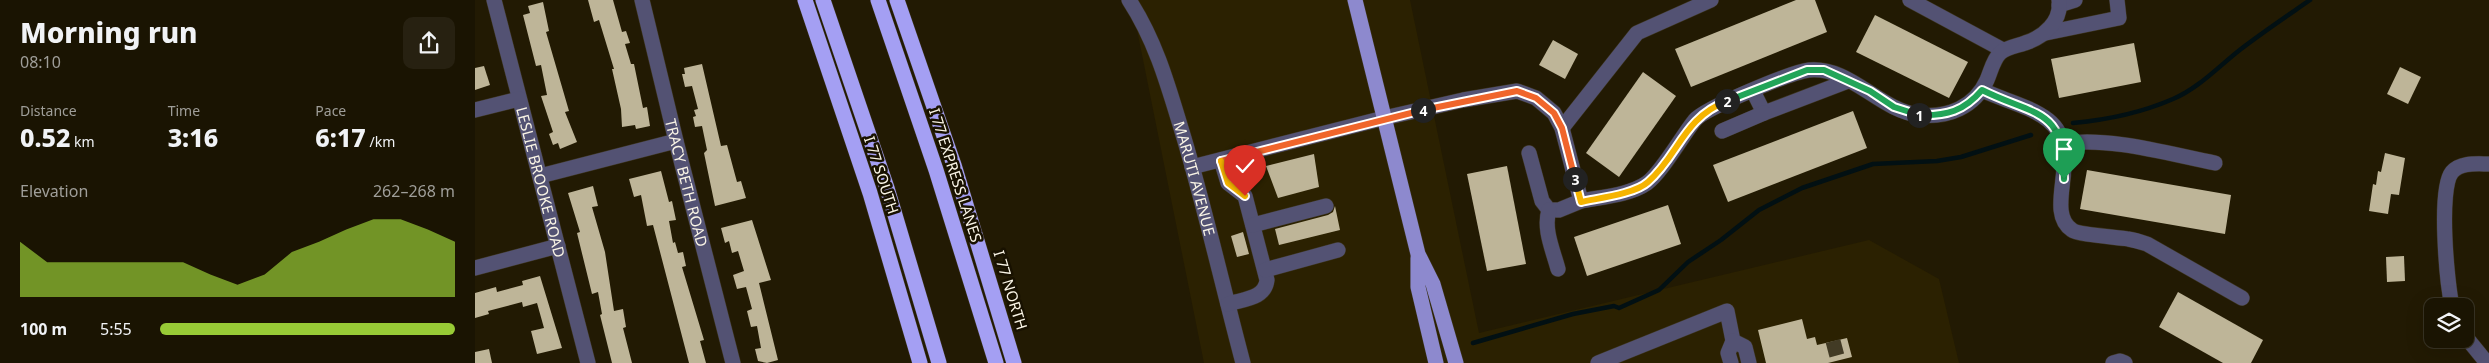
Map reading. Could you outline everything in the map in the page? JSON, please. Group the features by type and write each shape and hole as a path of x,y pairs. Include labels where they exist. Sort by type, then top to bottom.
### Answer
{"highway":[{"name":"I 77 SOUTH","path":"805,0 870,193 920,363"},
{"path":"823,0 887,188 939,363"},
{"name":"I 77 EXPRESS LANES","path":"878,0 937,170 996,363"},
{"name":"I 77 NORTH","path":"897,0 953,165 1015,363"}],"main road":[{"path":"1355,0 1418,254 1433,284 1456,363"},
{"path":"1418,254 1418,287 1436,363"}],"street":[{"name":"LESLIE BROOKE ROAD","path":"494,0 588,363"},
{"name":"TRACY BETH ROAD","path":"642,0 733,363"},
{"name":"MARUTI AVENUE","path":"1129,0 1145,25 1161,62 1193,167 1243,363"},
{"path":"1562,128 1637,33 1711,0"},
{"path":"1910,0 2003,50"},
{"path":"2046,33 2056,19 2059,2 2075,0"},
{"path":"1549,210 1559,210 1581,202 1626,192 1646,184 1697,118 1716,105 1807,70 1824,70 1894,107 1917,115 1938,116 1957,111 1972,102 1982,90 1994,62 2003,50 2027,43 2046,33 2119,18 2117,0"},
{"path":"1722,131 1848,81"},
{"path":"1982,90 2033,111 2056,128 2063,144 2064,179 2059,208 2064,224 2074,232 2131,239 2147,244 2242,298"},
{"path":"1193,167 1384,118 1463,100 1517,91 1536,98 1554,113 1562,128 1581,202"},
{"path":"1753,91 1764,113"},
{"path":"475,110 519,99"},
{"path":"540,176 676,141"},
{"path":"2063,144 2081,141 2101,142 2215,163"},
{"path":"1529,153 1542,201 1549,210"},
{"path":"1221,160 1228,183 1245,196 1267,280 1264,291 1260,294 1228,304"},
{"path":"2451,298 2445,209 2446,186 2452,172 2465,164 2489,164"},
{"path":"1253,225 1326,206"},
{"path":"1549,210 1546,219 1547,230 1558,269"},
{"path":"475,268 558,246"},
{"path":"1265,270 1338,250"},
{"path":"1599,363 1727,311 1733,341 1728,353 1731,363"},
{"path":"1733,341 1745,347 1749,363"},
{"path":"2474,347 2487,363"},
{"path":"2113,363 2120,361 2125,363"}],"shaded area":[{"path":"1131,0 1410,0 1479,333 1869,240 1939,279 1959,363 1204,363"}],"building":[{"path":"588,0 613,0 622,32 626,31 630,43 625,44 631,64 634,64 643,108 647,107 650,126 636,129 635,125 622,127 621,109 612,69 614,69 599,20 594,22"},
{"path":"1796,0 1815,0 1827,32 1691,87 1675,49"},
{"path":"543,2 549,31 546,32 569,111 565,112 577,142 560,149 558,143 553,145 549,134 553,132 541,96 547,95 541,65 536,66 523,15 530,13 528,6"},
{"path":"1875,15 1968,62 1949,98 1856,52"},
{"path":"1553,40 1578,54 1565,79 1539,65"},
{"path":"2134,43 2141,82 2059,98 2051,59"},
{"path":"702,64 721,146 727,145 737,182 741,181 746,198 715,206 704,153 707,150 702,126 695,127 693,117 696,116 694,110 698,109 692,86 685,87 682,74 685,74 684,68"},
{"path":"484,66 490,85 475,90 475,68"},
{"path":"2400,67 2421,77 2408,104 2387,94"},
{"path":"1643,72 1676,96 1619,177 1586,153"},
{"path":"1853,111 1867,148 1728,202 1713,165"},
{"path":"2385,153 2405,158 2399,195 2391,194 2388,214 2369,211 2373,184 2376,185 2378,171 2381,172"},
{"path":"1314,154 1319,187 1278,198 1266,166"},
{"path":"1507,166 1526,264 1487,271 1467,174"},
{"path":"2087,170 2231,195 2225,234 2080,209"},
{"path":"661,171 669,202 672,201 676,220 669,221 673,243 675,242 678,253 683,252 686,266 682,267 704,340 700,341 706,363 689,363 653,225 647,226 641,195 634,197 629,179"},
{"path":"593,186 598,206 592,207 605,252 614,311 623,309 626,327 623,328 632,363 612,363 600,315 602,314 598,292 592,294 577,233 580,232 568,193"},
{"path":"1668,205 1681,244 1587,276 1574,237"},
{"path":"1335,206 1340,230 1279,245 1275,229 1328,215 1333,212"},
{"path":"752,220 771,280 759,283 778,360 767,363 758,361 755,349 761,348 757,326 751,327 747,311 752,309 746,287 737,289 733,275 744,271 738,251 732,253 729,241 725,243 721,228"},
{"path":"1243,232 1249,254 1237,257 1231,236"},
{"path":"2404,256 2405,281 2387,282 2386,257"},
{"path":"540,276 562,348 537,354 531,331 544,328 537,303 523,307 522,302 488,311 489,314 475,318 475,293 496,287 497,292 523,285 522,281"},
{"path":"2178,292 2263,340 2251,363 2223,363 2159,327"},
{"path":"1802,319 1807,339 1815,337 1817,345 1847,338 1852,357 1828,363 1766,363 1758,330"},
{"path":"489,349 492,363 475,363 475,352"}],"waterway":[{"path":"2073,123 2111,118 2137,112 2173,99 2192,89 2249,43 2310,0"},
{"path":"1473,343 1573,314 1614,306 1619,308 1659,290 1688,262 1721,240 1759,210 1802,188 1873,164 1937,161 1961,157 2031,135"}],"tunnel":[{"path":"1833,341 1838,360"}],"route":[{"path":"1245,196 1228,183 1221,160 1384,118 1463,100 1517,91 1536,98 1554,113 1562,128 1581,202 1626,192 1646,184 1697,118 1716,105 1807,70 1824,70 1870,91 1894,107 1917,115 1938,116 1957,111 1972,102 1982,90 2033,111 2049,121 2061,137 2065,154 2064,179"}]}
